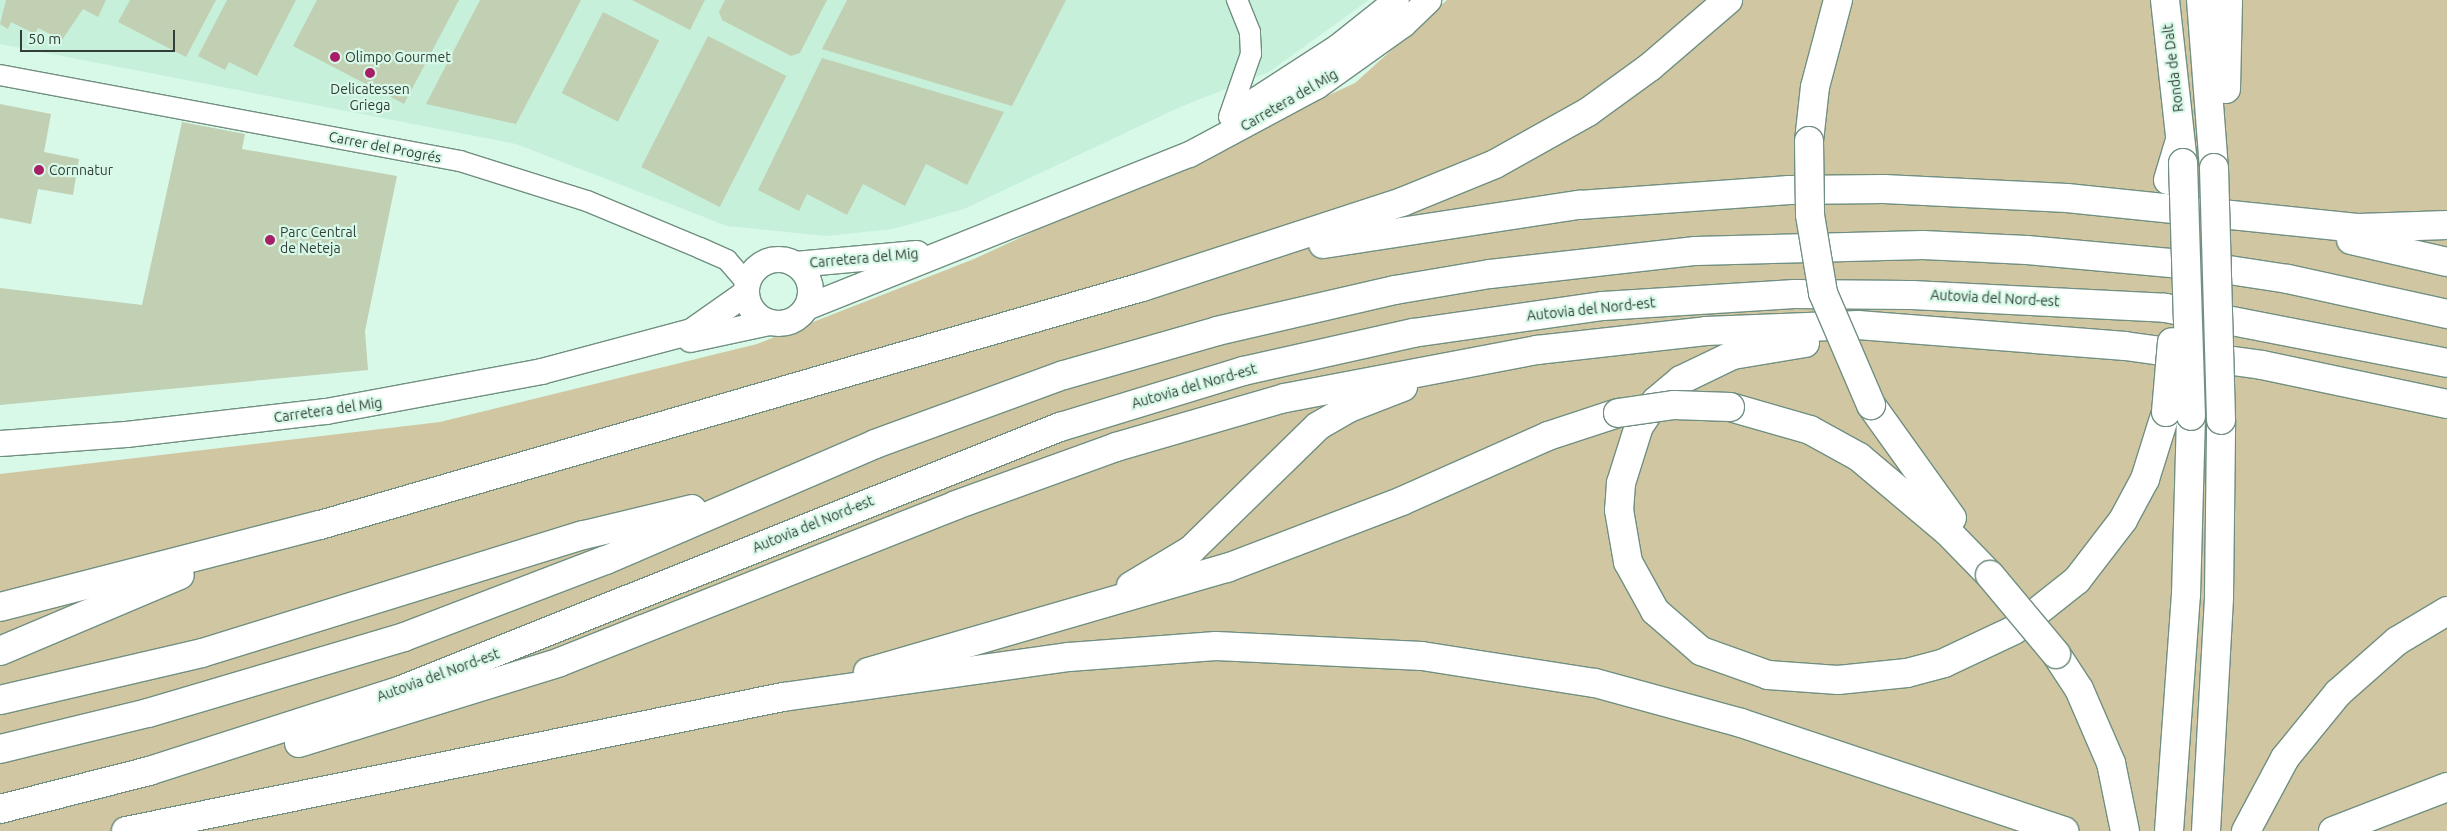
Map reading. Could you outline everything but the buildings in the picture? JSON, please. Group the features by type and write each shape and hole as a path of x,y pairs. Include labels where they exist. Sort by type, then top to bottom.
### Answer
{"highway":[{"path":"0,606 320,525 1142,287 1393,205 1495,164 1622,88 1728,0"},
{"path":"1838,0 1816,87 1809,141 1810,215 1824,293 1872,405 1926,486 2056,654 2096,725 2120,803 2125,831"},
{"name":"Ronda de Dalt","path":"2165,0 2181,136 2175,172 2178,414 2186,595 2171,818"},
{"path":"2201,0 2222,168"},
{"path":"2207,822 2221,448 2229,418 2222,168 2228,0"},
{"path":"1142,287 1391,230 1588,204 1789,190 1884,189 2157,207 2359,228 2447,225"},
{"path":"2157,207 2340,237 2447,262"},
{"path":"0,749 166,708 404,638 606,560 875,444 1064,375 1302,309 1490,274 1677,253 1792,246 2027,250 2159,263 2288,279 2447,314"},
{"name":"Autovia del Nord-est","path":"0,809 70,793 401,690 1060,427 1322,351 1497,320 1709,298 1912,295 2165,308 2447,364"},
{"path":"70,793 297,744 522,675 696,612 1026,479 1187,425 1348,384 1537,350 1706,330 1858,325 2125,346 2262,365 2447,404"},
{"path":"1934,330 1779,346 1733,355 1681,380 1656,401 1628,454 1620,510 1628,562 1655,611 1675,632 1701,651 1733,665 1801,679 1899,675 1980,648 2042,610 2101,551 2145,480 2178,414"},
{"path":"1022,628 1168,566 1214,530 1290,450 1349,408 1426,380 1537,350"},
{"path":"783,697 1227,568 1402,501 1548,436 1618,413 1665,406 1730,407 1810,430 1859,457 1993,573"},
{"path":"0,700 202,653 584,535 766,490"},
{"path":"1,651 76,616 320,525"},
{"path":"2250,821 2286,758 2338,693 2397,641 2447,611"},
{"path":"126,831 783,697 1140,650 1288,646 1422,656 1515,667 1667,701 2064,831"},
{"path":"2333,831 2447,787"},
{"path":"172,831 330,790"}],"street":[{"path":"1229,117 1250,54 1250,32 1237,0"},
{"name":"Carretera del Mig","path":"1135,172 1229,117 1337,47 1396,0"},
{"name":"Carretera del Mig","path":"806,307 932,253 1000,230 1135,172 1188,154 1278,109 1358,58 1428,0"},
{"name":"Carrer del Progrés","path":"0,75 460,161 587,202 700,248 727,260 746,287"},
{"name":"Carretera del Mig","path":"795,264 932,253"},
{"path":"766,261 795,264 809,283 806,307 790,321 769,322 755,314 746,287 766,261"},
{"name":"Carretera del Mig","path":"651,345 709,321 746,287"},
{"name":"Carretera del Mig","path":"0,443 126,434 326,411 541,372 651,345 769,322"}],"shaded area":[{"path":"0,0 1369,0 1269,72 1180,107 964,209 893,229 826,236 727,226 516,144 0,44"},
{"path":"1447,0 2447,0 2447,831 0,831 0,474 440,422 757,344 974,259 1355,83"}],"place":[{"name":"Olimpo Gourmet","path":"335,57"},
{"name":"Delicatessen Griega","path":"370,73"},
{"name":"Cornnatur","path":"39,170"},
{"name":"Parc Central de Neteja","path":"270,240"}]}
